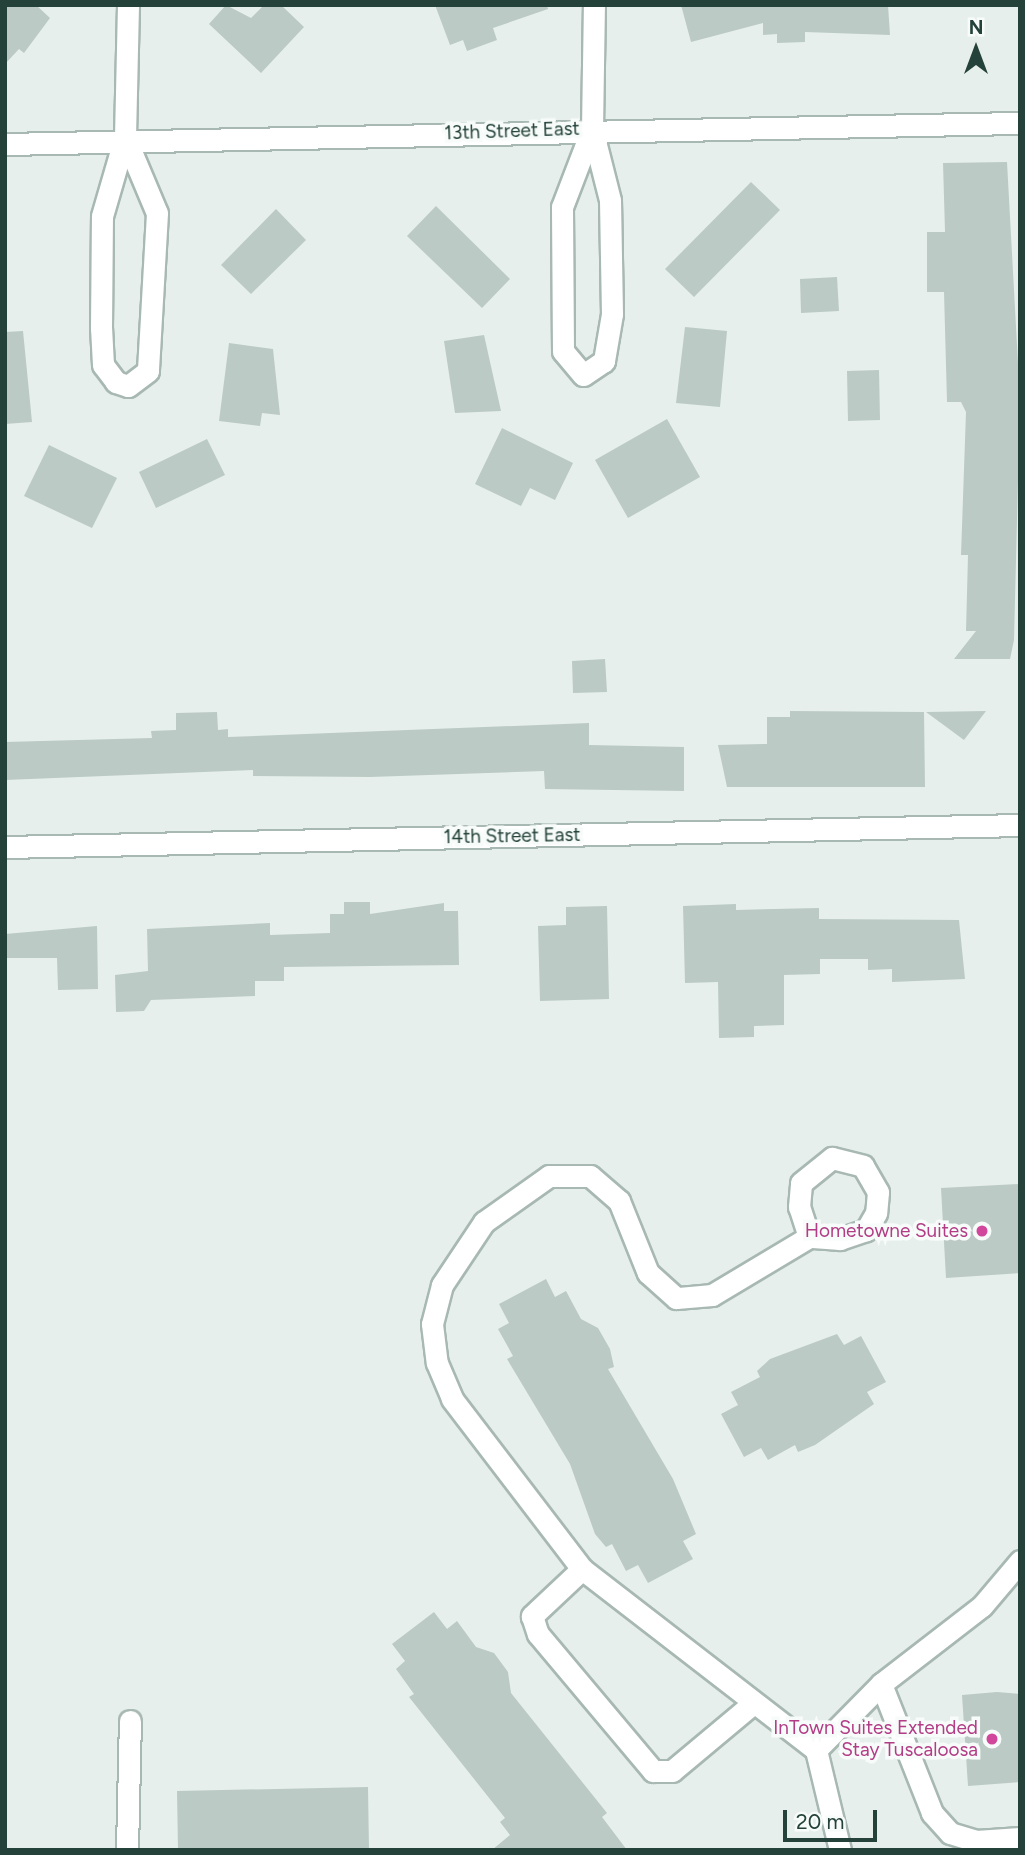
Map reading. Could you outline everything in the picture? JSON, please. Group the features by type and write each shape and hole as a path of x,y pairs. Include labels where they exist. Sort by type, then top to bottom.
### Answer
{"street":[{"path":"125,137 157,214 148,371 128,386 116,382 103,365 101,328 102,215 125,137 128,5"},
{"path":"592,129 562,207 563,351 583,375 604,360 612,314 610,200 592,129 594,5"},
{"name":"13th Street East","path":"5,144 125,137 1020,123"},
{"name":"14th Street East","path":"5,847 1020,825"},
{"path":"809,1237 712,1295 676,1298 648,1273 619,1201 590,1176 549,1176 514,1196 461,1252 442,1285 432,1324 437,1363 452,1399 582,1569 751,1705 816,1750 840,1850"},
{"path":"816,1750 881,1684 982,1606 1020,1561"},
{"path":"582,1569 532,1615 538,1634 653,1772 672,1772 751,1705"},
{"path":"881,1684 932,1813 950,1833 976,1841 1020,1838"},
{"path":"127,1850 130,1721"}],"building":[{"path":"5,5 36,5 50,18 24,53 19,49 5,64"},
{"path":"226,5 251,18 264,5 281,5 304,27 261,73 209,24"},
{"path":"435,5 547,5 548,9 493,28 497,40 467,51 463,40 450,45"},
{"path":"681,5 888,5 890,35 805,32 805,42 777,43 777,34 763,35 763,23 691,42"},
{"path":"1007,162 1020,400 1014,640 1010,659 954,659 976,631 966,631 968,555 961,555 966,412 961,402 947,402 944,292 927,292 927,232 945,232 943,163"},
{"path":"751,182 780,210 694,297 665,269"},
{"path":"436,206 510,279 482,308 407,236"},
{"path":"276,209 306,240 251,294 221,265"},
{"path":"837,277 839,311 801,313 800,279"},
{"path":"685,327 727,331 720,407 676,403"},
{"path":"23,331 32,422 5,424 5,332"},
{"path":"484,335 501,411 455,413 444,341"},
{"path":"229,343 273,349 280,415 262,413 260,426 219,421"},
{"path":"879,370 880,420 848,421 847,371"},
{"path":"667,419 700,477 628,518 595,460"},
{"path":"502,428 573,463 555,500 530,488 521,506 475,484"},
{"path":"207,439 225,475 156,508 139,472"},
{"path":"49,445 117,478 92,528 24,496"},
{"path":"605,659 607,692 573,693 572,661"},
{"path":"790,711 924,712 925,787 727,787 718,745 767,744 767,717 790,717"},
{"path":"986,711 964,740 926,712"},
{"path":"217,712 218,730 228,729 228,737 589,723 589,745 684,747 684,791 545,789 544,771 370,777 253,776 253,770 5,780 5,742 152,738 151,731 176,730 176,713"},
{"path":"344,902 370,902 370,914 444,903 444,911 458,911 459,965 284,967 284,981 255,981 255,996 151,1000 144,1011 116,1012 115,975 148,971 147,929 270,923 270,935 330,933 330,914 344,914"},
{"path":"736,904 736,910 819,908 819,919 959,920 965,979 892,982 892,969 868,970 868,959 820,959 820,974 784,975 784,1025 754,1026 754,1037 719,1038 718,982 685,983 683,906"},
{"path":"607,906 609,999 540,1001 538,926 566,925 566,907"},
{"path":"97,926 98,989 58,990 57,958 5,958 5,934"},
{"name":"Hometowne Suites","path":"1020,1184 1020,1273 946,1278 941,1188"},
{"path":"546,1279 555,1297 566,1291 581,1319 598,1328 610,1349 614,1367 608,1369 673,1479 696,1534 683,1541 693,1559 648,1583 638,1565 626,1571 612,1544 606,1547 595,1534 570,1464 507,1359 513,1356 498,1329 509,1323 499,1304"},
{"path":"837,1334 844,1345 861,1336 886,1382 867,1392 874,1404 815,1445 798,1452 795,1445 768,1460 761,1448 744,1457 721,1414 738,1405 731,1392 760,1377 757,1371 770,1359"},
{"path":"434,1612 447,1629 457,1621 476,1647 494,1653 508,1672 511,1693 607,1813 602,1817 627,1850 492,1850 510,1835 500,1822 505,1818 409,1697 414,1694 396,1669 405,1661 392,1644"},
{"name":"InTown Suites Extended Stay Tuscaloosa","path":"997,1692 1020,1694 1020,1782 968,1786 962,1695"},
{"path":"368,1787 369,1850 178,1850 177,1791"}],"place":[{"name":"Hometowne Suites","path":"982,1231"},
{"name":"InTown Suites Extended Stay Tuscaloosa","path":"992,1739"}]}
